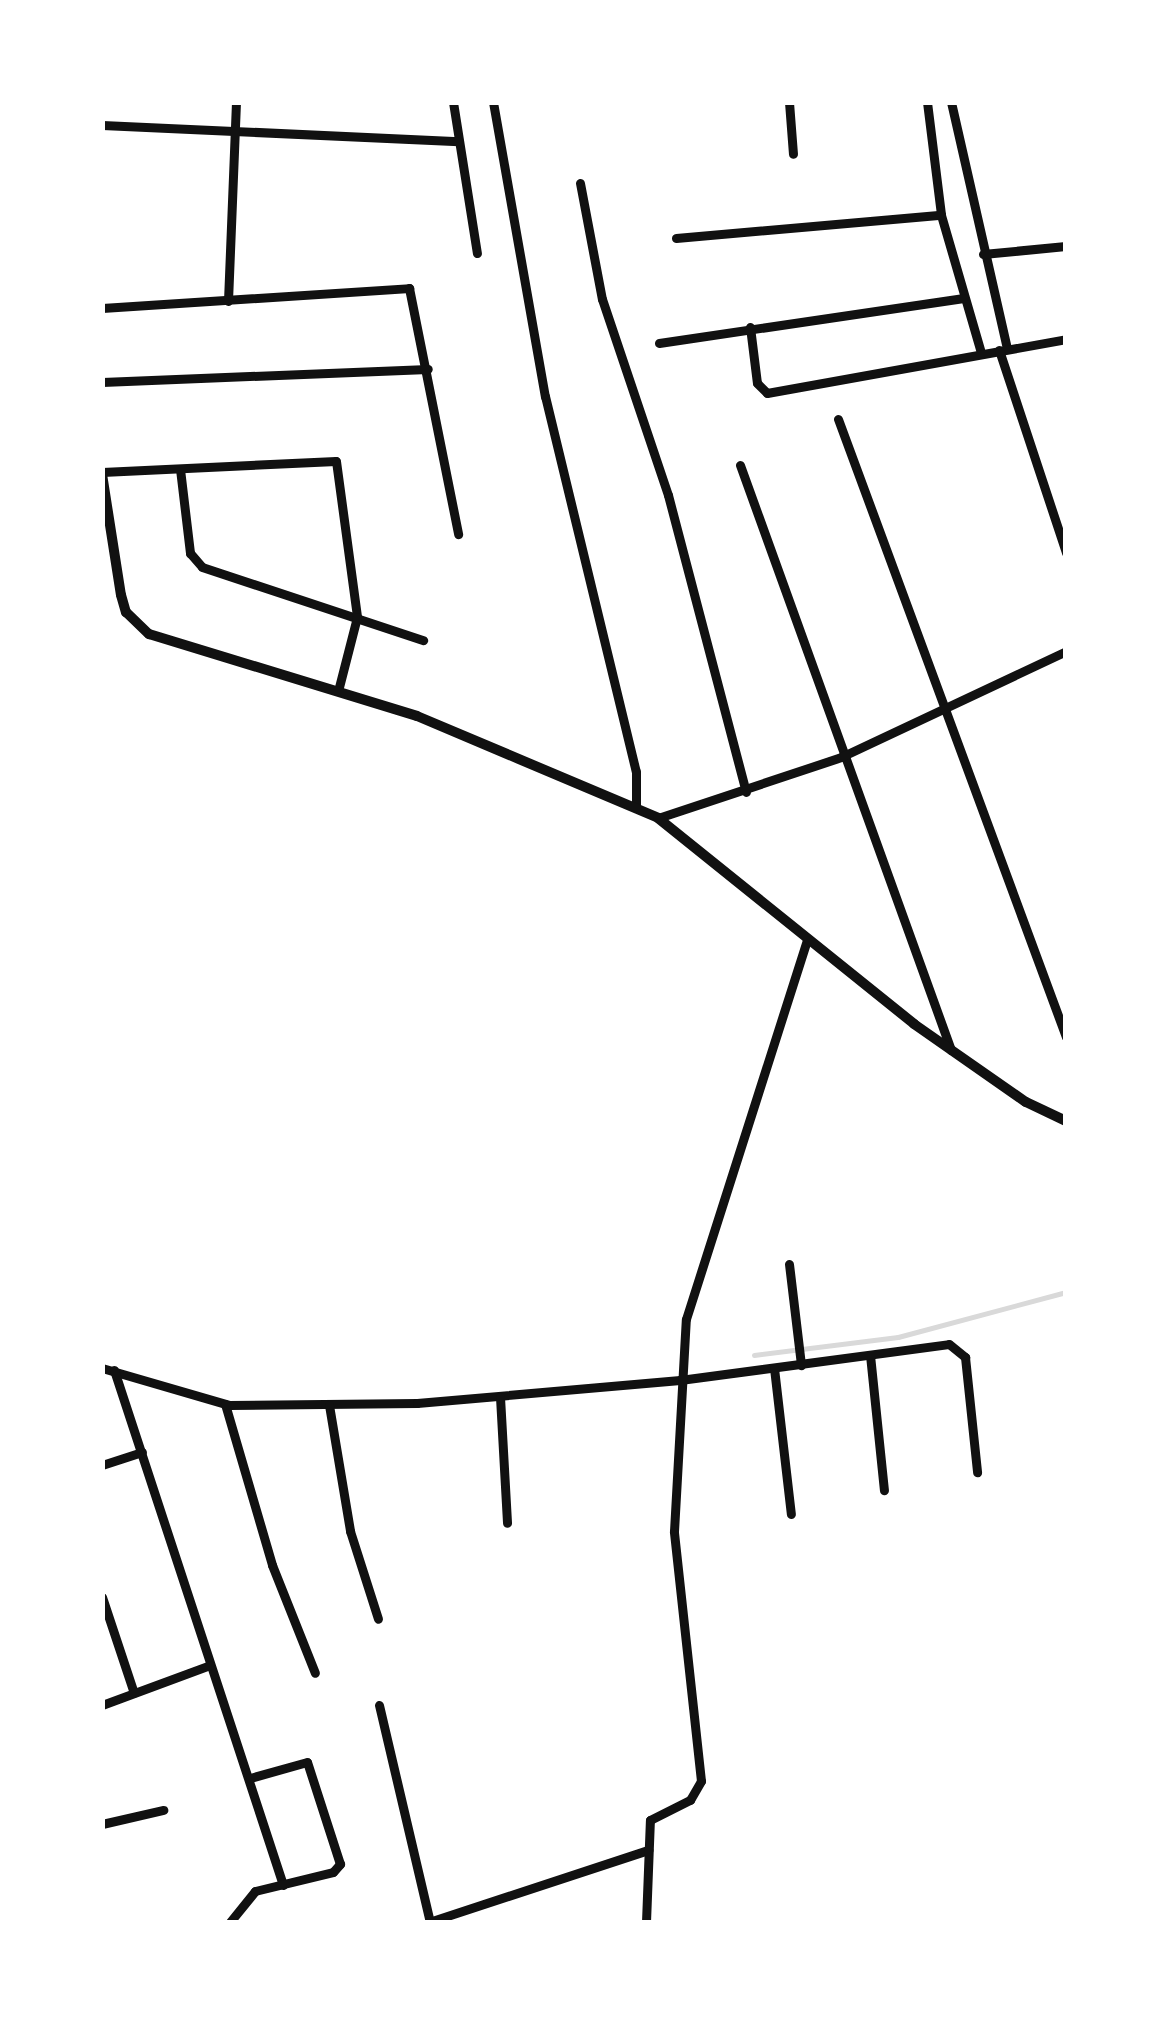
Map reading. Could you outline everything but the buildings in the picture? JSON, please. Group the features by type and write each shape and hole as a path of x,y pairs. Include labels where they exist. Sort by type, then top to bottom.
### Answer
{"street":[{"path":"228,301 236,102"},
{"path":"453,102 477,252"},
{"path":"492,102 546,396 636,772 636,806"},
{"path":"789,102 793,154"},
{"path":"927,102 941,215 981,353"},
{"path":"950,102 1003,350 1066,553"},
{"path":"102,125 459,141"},
{"path":"580,183 602,299 668,495 746,792"},
{"path":"676,238 941,215"},
{"path":"982,254 1066,246"},
{"path":"102,308 407,287 428,369 458,534"},
{"path":"659,343 964,298"},
{"path":"750,328 757,383 767,393 1066,339"},
{"path":"102,382 428,369"},
{"path":"838,419 941,708 1066,1038"},
{"path":"338,691 357,617 336,461 317,457 102,473 121,596 138,625 166,643 338,691 486,741 636,806 658,818 952,1052 1066,1121"},
{"path":"740,465 841,758 952,1052"},
{"path":"180,469 194,562 423,640"},
{"path":"658,818 841,758 1066,650"},
{"path":"646,1922 653,1816 690,1800 701,1782 676,1591 680,1380 686,1319 807,940"},
{"path":"790,1264 801,1365"},
{"path":"108,1369 224,1404 329,1405 500,1396 680,1380 870,1355 960,1348 977,1472"},
{"path":"870,1355 884,1490"},
{"path":"774,1368 790,1514"},
{"path":"108,1369 142,1452 283,1885"},
{"path":"500,1396 507,1522"},
{"path":"224,1404 272,1565 315,1672"},
{"path":"329,1405 350,1531 378,1619"},
{"path":"102,1465 142,1452"},
{"path":"102,1598 134,1693"},
{"path":"102,1705 210,1665"},
{"path":"379,1705 429,1922 648,1850"},
{"path":"230,1922 255,1891 334,1872 340,1860 308,1762 250,1778"},
{"path":"102,1824 163,1810"}],"waterway":[{"path":"754,1355 898,1337 1066,1292"}]}
